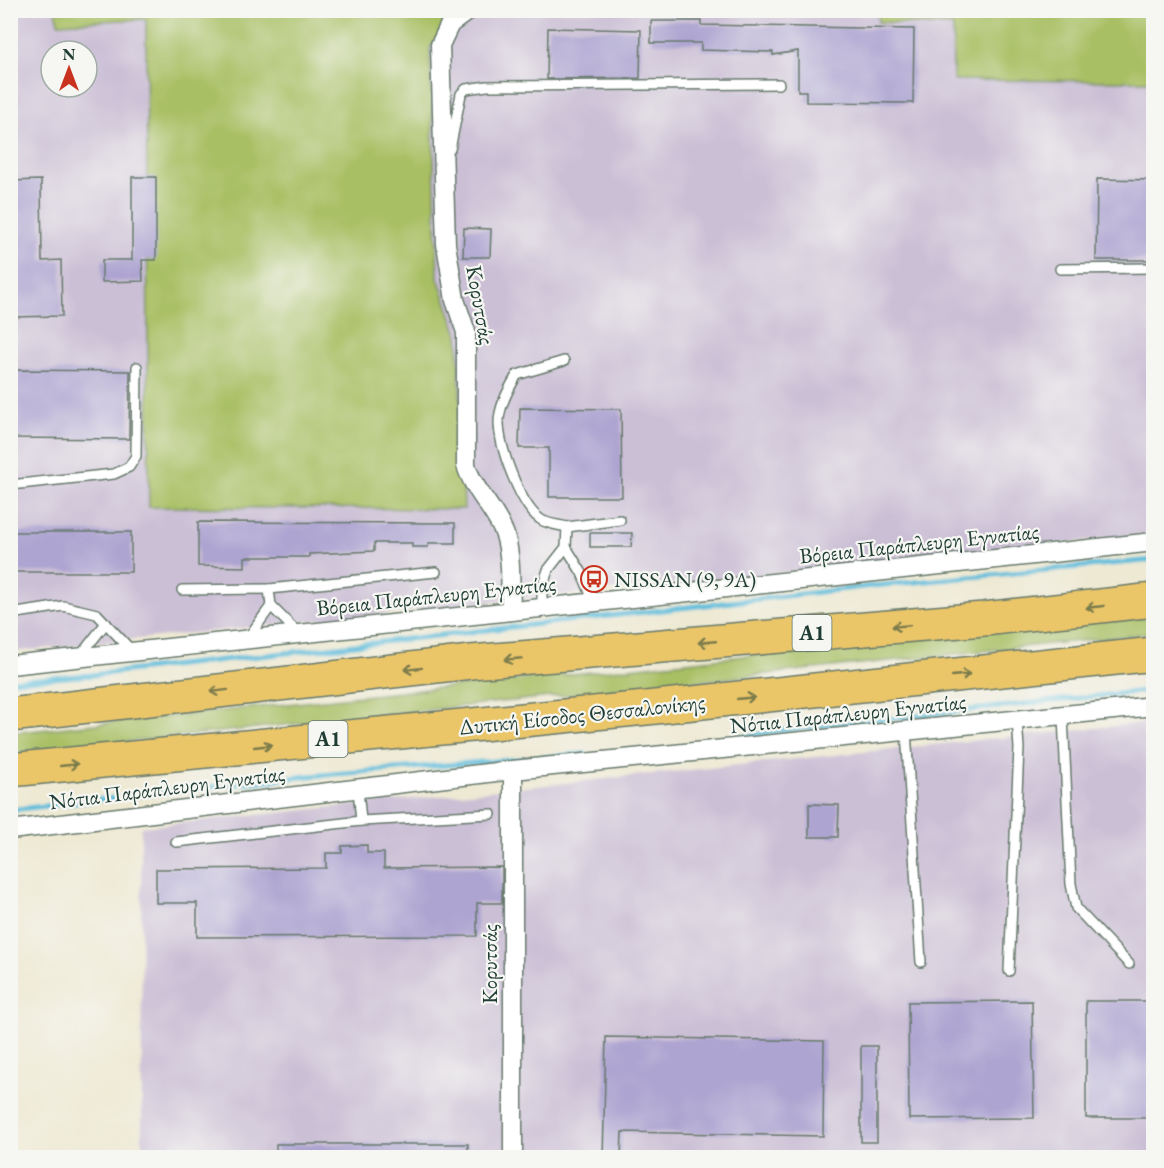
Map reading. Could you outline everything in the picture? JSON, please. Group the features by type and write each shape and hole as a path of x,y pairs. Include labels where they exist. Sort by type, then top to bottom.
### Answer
{"highway":[{"name":"Α1","path":"10,715 471,662 984,619 1154,600"},
{"name":"Δυτική Είσοδος Θεσσαλονίκης","path":"10,770 634,710 1154,654"}],"street":[{"name":"Κορυτσάς","path":"469,10 450,24 440,45 446,244 455,300 466,332 466,465 470,476 490,505 505,537 511,611"},
{"name":"Βόρεια Παράπλευρη Εγνατίας","path":"10,665 1154,542"},
{"name":"Νότια Παράπλευρη Εγνατίας","path":"10,830 513,770 1154,706"},
{"name":"Κορυτσάς","path":"513,770 513,1158"}],"lane":[{"path":"445,172 459,102 466,89 486,86 779,84"},
{"path":"1060,269 1154,268"},
{"path":"564,361 517,375 506,392 499,421 503,450 528,507 542,521 567,527 620,520"},
{"path":"10,485 114,474 129,467 136,456 136,367"},
{"path":"567,527 566,547 582,573 594,602"},
{"path":"542,608 542,588 548,570 566,547"},
{"path":"182,590 269,589 436,573"},
{"path":"269,589 271,606 299,634"},
{"path":"10,614 63,606 97,614 133,652"},
{"path":"247,640 271,606"},
{"path":"79,658 106,623"},
{"path":"1064,716 1071,884 1076,908 1129,964"},
{"path":"1009,971 1020,748 1017,720"},
{"path":"906,731 921,962"},
{"path":"358,789 361,821"},
{"path":"176,842 361,821 490,814"}],"shaded area":[{"path":"10,11 56,11 58,23 146,19 149,506 458,336 438,278 430,48 456,11 878,11 879,22 954,26 953,80 1153,81 1153,534 11,652"},
{"path":"1153,722 1153,1157 142,1157 141,827"}],"green space":[{"path":"56,11 456,11 430,48 438,278 458,335 464,509 149,507 146,19 58,23"},
{"path":"878,11 1153,11 1153,81 953,80 953,26 878,22"},
{"path":"1153,613 1153,633 11,754 11,733"}],"building":[{"path":"651,21 701,21 701,25 914,29 913,103 806,102 806,91 798,91 798,51 773,55 773,52 701,50 701,43 651,43"},
{"path":"548,28 641,30 640,78 547,79"},
{"path":"132,177 156,177 156,260 142,260 143,281 102,282 102,260 132,260"},
{"path":"1097,179 1154,180 1154,260 1096,260"},
{"path":"41,180 42,261 61,260 62,316 10,317 10,181"},
{"path":"464,228 491,229 490,257 463,257"},
{"path":"10,370 130,371 129,439 10,438"},
{"path":"520,408 621,409 622,497 549,497 549,448 519,448"},
{"path":"198,522 455,523 455,543 428,543 428,547 412,547 412,543 374,543 374,551 309,554 309,557 245,557 245,567 198,566"},
{"path":"10,532 131,532 131,572 10,572"},
{"path":"590,533 632,533 631,547 590,547"},
{"path":"809,804 839,805 838,837 809,837"},
{"path":"367,845 367,853 384,853 384,868 502,867 502,903 477,903 477,936 197,937 197,903 156,903 156,869 326,868 326,853 342,853 342,846"},
{"path":"1032,1001 1034,1118 909,1119 908,1002"},
{"path":"1086,1001 1154,1001 1154,1118 1086,1118"},
{"path":"606,1037 824,1041 823,1136 622,1132 621,1158 603,1158"},
{"path":"861,1046 877,1046 877,1142 861,1142"},
{"path":"276,1144 468,1144 468,1158 276,1158"}],"waterway":[{"path":"10,681 92,675 872,586 1154,560"},
{"path":"717,741 785,730 1154,690"},
{"path":"10,810 309,776 585,754"}],"place":[{"name":"NISSAN (9, 9Α)","path":"594,579"}]}
